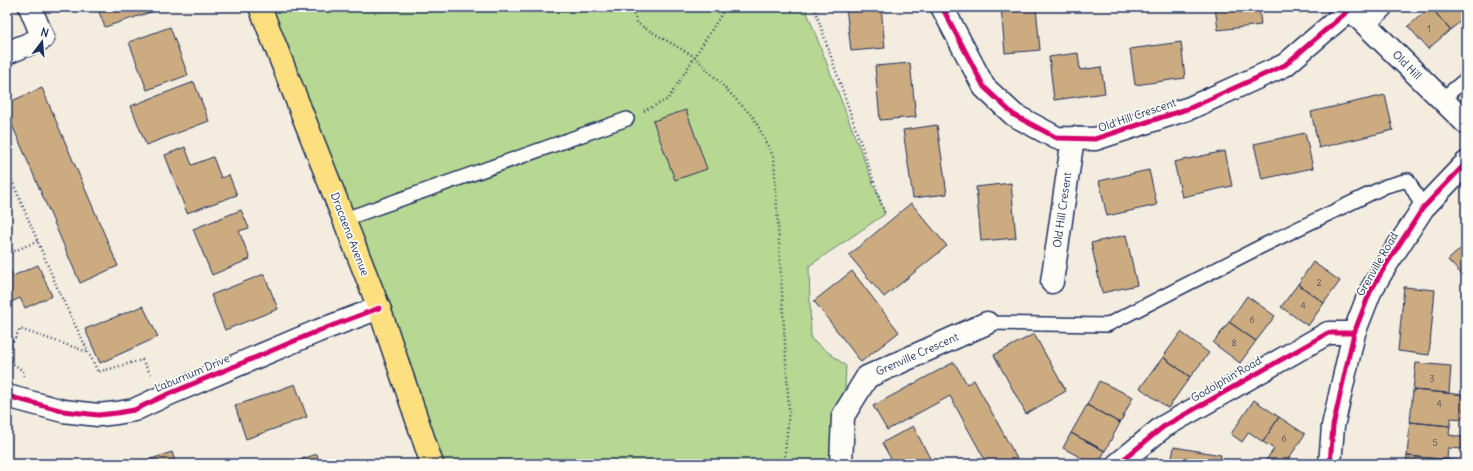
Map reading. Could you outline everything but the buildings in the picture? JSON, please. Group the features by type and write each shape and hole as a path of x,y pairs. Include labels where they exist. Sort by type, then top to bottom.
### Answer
{"main road":[{"name":"Dracaena Avenue","path":"260,7 379,308 432,464"}],"street":[{"path":"7,53 43,38 30,7"},
{"name":"Old Hill Crescent","path":"942,7 984,87 1014,114 1057,138 1095,139 1190,108 1278,68 1354,13 1381,7"},
{"name":"Old Hill","path":"1354,13 1466,123"},
{"name":"Old Hill Cresent","path":"1052,282 1072,138"},
{"name":"Grenville Road","path":"1330,464 1334,426 1354,333 1370,292 1423,208 1466,163"},
{"name":"Laburnum Drive","path":"7,396 63,411 98,415 134,410 318,331 379,308"},
{"name":"Grenville Crescent","path":"841,464 843,416 867,377 987,323"},
{"name":"Godolphin Road","path":"1118,464 1163,427 1328,333 1354,333"}],"lane":[{"path":"1442,100 1466,79"},
{"path":"345,219 627,119"},
{"path":"987,323 1108,325 1262,246 1386,186 1408,180 1423,208"}],"path":[{"path":"630,7 638,24 695,57 754,118 774,158 789,411 784,464"},
{"path":"627,119 668,99 726,7"},
{"path":"814,7 885,214"},
{"path":"7,169 60,294 98,372 142,360 164,396"},
{"path":"7,254 38,240"},
{"path":"7,352 20,328 88,352"}],"green space":[{"path":"263,7 805,7 885,214 809,266 811,339 846,366 841,464 431,464"}],"cycle path":[{"path":"942,7 984,87 1014,115 1057,138 1095,139 1190,108 1285,65 1350,9"},
{"path":"1330,464 1333,426 1354,333 1370,292 1423,208 1466,163"},
{"path":"7,396 63,411 98,415 134,410 318,331 379,308"},
{"path":"1118,464 1163,427 1328,333 1354,333"}]}
